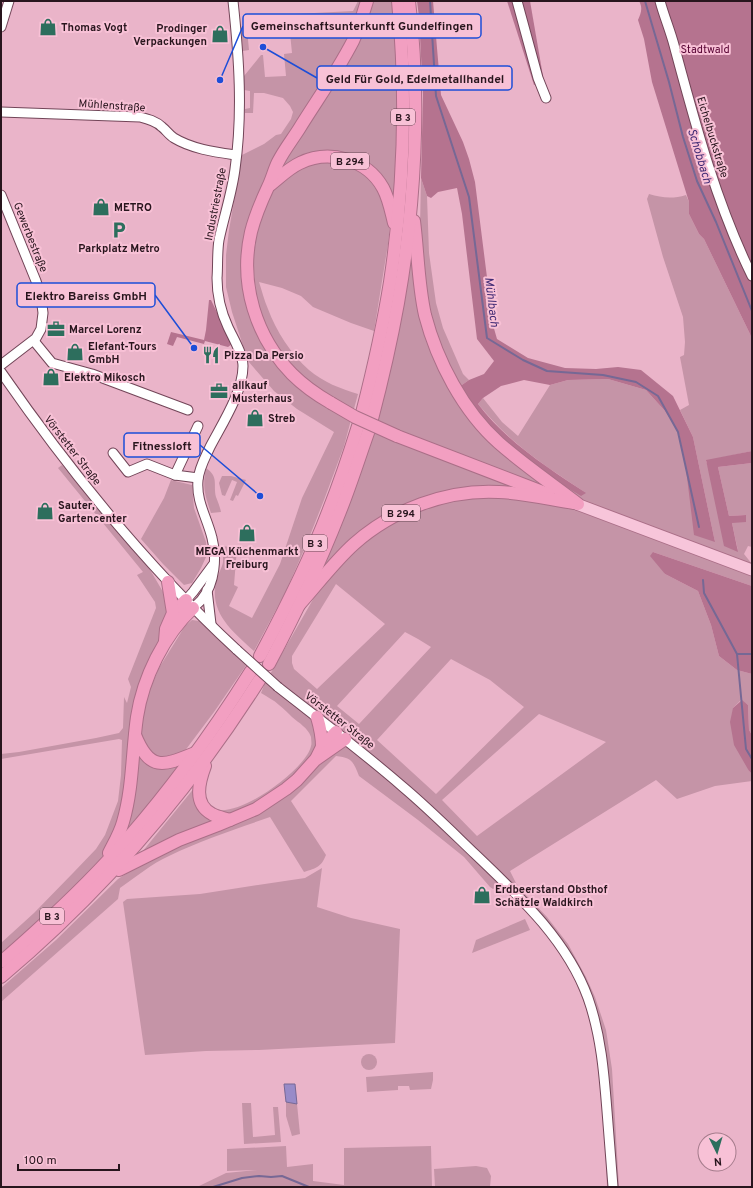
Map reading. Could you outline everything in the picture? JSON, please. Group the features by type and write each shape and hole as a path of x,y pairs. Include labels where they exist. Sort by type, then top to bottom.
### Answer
{"highway":[{"path":"269,186 278,162 334,75 353,40 367,1"},
{"name":"B 3","path":"398,1 401,27 404,103 402,169 397,232 390,284 365,422 340,514 299,606 264,660 319,533 338,484 365,422 382,380 404,268 412,195 415,88 409,1"},
{"name":"B 294","path":"397,232 386,195 382,187 368,170 351,161 327,157 314,158 299,163 269,186 254,221 249,243 247,267 250,298 255,316 265,338 278,358 306,387 355,417 397,436 578,505"},
{"path":"412,195 425,314 435,345 448,375 471,413 498,442 578,505"},
{"name":"B 294","path":"299,606 338,560 367,533 386,520 431,501 459,494 498,492 525,495 578,505"},
{"path":"164,644 166,629 173,613 168,582"},
{"path":"173,613 190,604"},
{"path":"105,871 123,824 128,803 139,706 146,684 164,644 185,616 190,604"},
{"name":"B 3","path":"1,962 63,906 105,871 134,849 210,755 233,721 255,675 156,805 128,838 105,871 58,927 1,977"},
{"path":"316,717 321,731 322,747"},
{"path":"135,734 139,745 146,756 156,763 163,764 195,753"},
{"path":"105,871 256,809 297,780 315,760 322,747 340,735"},
{"path":"315,760 336,746 340,735"},
{"path":"210,755 200,782 199,799 203,807 212,815 230,820"}],"main road":[{"name":"B 294","path":"578,505 752,570"}],"street":[{"path":"1,26 9,1"},
{"name":"Industriestraße","path":"190,604 203,598 212,577 214,563 212,537 200,505 198,478 203,462 232,405 240,385 243,365 237,344 228,326 218,294 219,241 235,169 240,118 238,48 233,1"},
{"path":"516,1 538,78 546,98"},
{"name":"Eichelbuckstraße","path":"660,1 671,34 695,125 710,172 741,254 752,276"},
{"name":"Mühlenstraße","path":"1,112 140,117 150,119 162,126 173,137 188,144 211,151 236,155"},
{"name":"Gewerbestraße","path":"1,195 36,280 43,313 43,321 34,341 1,365"},
{"path":"34,341 52,362 92,374 188,410"},
{"name":"Vörstetter Straße","path":"1,372 64,460 134,545 168,582 237,650 278,687 340,735 419,801 498,876 543,924 560,946 578,977 587,997 601,1050 613,1187"},
{"path":"175,475 198,426"},
{"path":"113,453 128,472 147,464 175,475 198,478"},
{"path":"190,604 193,592 214,563"},
{"path":"207,590 211,624"}],"shaded area":[{"path":"358,1 393,1 399,109 394,207 374,331 313,307 301,296 282,288 259,282 275,326 302,364 326,382 358,394 344,446 307,543 286,591 254,651 238,637 224,621 216,603 216,582 223,562 222,546 237,548 234,585 238,587 229,606 252,618 280,564 302,498 334,432 297,409 274,391 248,361 232,312 226,287 226,255 242,155 264,144 276,135 281,134 291,119 293,112 283,98 264,93 254,93 253,113 245,113 245,109 250,108 250,91 244,90 244,76 261,55 263,55 265,77 286,76 284,54 292,53 290,33 279,33 283,19 296,18 295,14 353,11"},
{"path":"241,28 247,29 249,50 243,51"},
{"path":"421,178 427,196 429,253 436,303 443,328 463,374 469,380 459,387 512,449 586,493 523,449 491,419 478,404 483,398 502,422 518,436 550,385 568,380 608,379 646,390 665,411 679,434 686,469 715,542 693,437 680,410 689,405 680,357 684,355 685,342 683,317 663,257 647,199 649,194 668,198 686,195 689,202 689,214 699,234 704,239 752,340 752,451 706,461 738,551 732,523 746,515 729,516 718,467 752,463 752,547 748,546 744,554 752,564 752,586 653,552 665,574 698,591 711,625 719,656 737,670 752,674 752,735 749,730 748,705 741,700 733,708 749,771 752,774 752,781 715,786 677,799 656,780 510,871 516,883 523,892 547,917 568,944 595,997 606,1030 612,1069 619,1187 607,1187 600,1065 590,1018 568,965 551,939 502,884 493,889 490,887 464,857 359,776 351,761 346,758 336,756 291,801 326,855 318,866 304,872 270,817 194,845 156,863 120,888 118,899 1,1002 1,988 56,940 118,879 135,868 138,857 208,771 204,789 206,801 214,809 228,810 262,795 280,783 306,757 311,746 311,737 308,731 277,703 261,693 265,683 319,589 315,579 410,237 420,227","holes":["336,584 385,624 317,689 294,669 292,656","405,632 431,647 359,724 337,706","451,659 490,680 524,707 436,794 377,740","539,714 606,742 477,836 442,800"]},
{"path":"62,465 149,568 166,597 168,615 161,638 147,673 121,821 105,853 94,868 44,917 1,955 1,943 34,913 73,873 96,849 105,835 118,801 121,775 122,740 119,739 1,759 1,754 119,733 123,728 124,697 127,703 131,687 128,679 156,608 155,602 137,575 143,572 58,468"},
{"path":"206,468 213,474 216,497 221,512 211,513 205,491 204,481"},
{"path":"222,476 231,476 246,480 238,496 236,495 233,501 230,500 237,482 232,480 225,496 222,495 219,483"},
{"path":"171,480 192,485 194,508 206,542 207,555 201,568 192,583 184,585 141,539 164,498"},
{"path":"192,620 199,621 247,664 184,752 159,761 141,742 140,733 143,706 159,668 185,626"},
{"path":"140,758 144,761 179,767 128,831 127,827 133,806 138,759"},
{"path":"322,868 317,907 351,918 400,929 395,1043 145,1055 123,902 127,899 200,894 305,878"},
{"path":"525,919 530,930 472,953 476,940"},
{"path":"366,1054 372,1054 377,1059 375,1068 372,1070 366,1070 361,1065 361,1059"},
{"path":"433,1072 431,1089 410,1090 409,1086 398,1086 398,1090 367,1092 366,1077"},
{"path":"284,1084 295,1084 297,1104 286,1102"},
{"path":"286,1102 297,1104 300,1134 292,1136 286,1116"},
{"path":"242,1103 251,1103 253,1137 275,1135 273,1107 278,1107 281,1142 244,1144"},
{"path":"286,1146 287,1167 313,1164 313,1181 344,1185 344,1148 431,1146 432,1187 197,1187 226,1173 257,1170 227,1171 227,1149"},
{"path":"476,1166 487,1168 491,1176 490,1187 435,1187 434,1169"}],"green space":[{"path":"417,1 433,1 441,95 463,142 475,182 493,325 497,339 528,358 565,368 596,369 618,367 641,370 673,396 693,437 715,542 694,535 686,469 679,434 665,411 646,390 608,379 568,380 550,385 524,380 501,386 483,398 478,404 514,442 586,493 581,496 553,479 512,449 483,420 459,387 469,380 484,374 494,361 477,339 462,214 457,188 438,192 431,198 427,196 421,178 423,95"},
{"path":"507,1 530,1 544,82 534,85"},
{"name":"Stadtwald","path":"639,1 752,1 752,340 704,239 699,234 689,214 689,202 652,82 644,39 638,20 641,10"},
{"path":"209,300 211,300 232,344 228,347 205,341 204,344 177,337 173,346 167,344 171,332 204,340"},
{"path":"752,451 752,463 718,467 729,516 746,515 746,522 732,523 738,552 724,546 706,460"},
{"path":"653,552 752,586 752,674 737,670 719,656 711,625 698,591 665,574 650,556"},
{"path":"742,700 748,705 749,730 752,735 752,774 734,745 730,722 733,708"}],"waterway":[{"name":"Mühlbach","path":"430,1 436,96 469,197 487,338 523,360 547,371 603,375 636,382 658,396 678,432 699,527"},
{"name":"Schobbach","path":"645,1 669,82 683,137 697,181 716,222 752,311"},
{"name":"Mühlbach","path":"703,580 704,593 737,654 752,654"},
{"path":"737,654 746,749 752,759"},
{"path":"213,1187 242,1178 259,1176 282,1176 309,1187"}],"place":[{"name":"Thomas Vogt","path":"48,27"},
{"name":"Prodinger Verpackungen","path":"220,34"},
{"name":"Geld Für Gold, Edelmetallhandel","path":"263,47"},
{"name":"Gemeinschaftsunterkunft Gundelfingen","path":"220,80"},
{"name":"METRO","path":"101,207"},
{"name":"Parkplatz Metro","path":"119,230"},
{"name":"Marcel Lorenz","path":"56,329"},
{"name":"Elektro Bareiss GmbH","path":"194,348"},
{"name":"Elefant-Tours GmbH","path":"75,352"},
{"name":"Pizza Da Persio","path":"211,355"},
{"name":"Elektro Mikosch","path":"51,377"},
{"name":"allkauf Musterhaus","path":"219,391"},
{"name":"Streb","path":"255,418"},
{"name":"Fitnessloft","path":"260,496"},
{"name":"Sauter, Gartencenter","path":"45,511"},
{"name":"MEGA Küchenmarkt Freiburg","path":"247,533"},
{"name":"Erdbeerstand Obsthof Schätzle Waldkirch","path":"482,895"}]}
